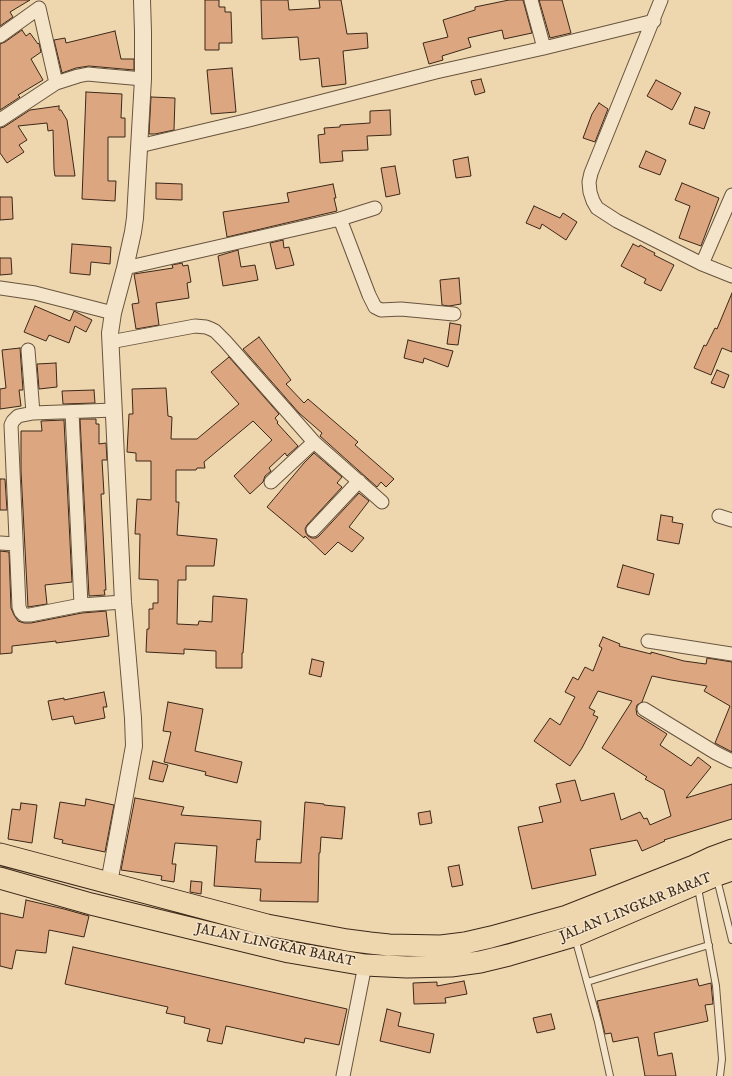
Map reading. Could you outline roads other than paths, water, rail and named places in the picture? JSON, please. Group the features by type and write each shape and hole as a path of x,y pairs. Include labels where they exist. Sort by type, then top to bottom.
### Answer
{"highway":[{"name":"JALAN LINGKAR BARAT","path":"0,878 91,904 289,952 365,965 407,967 451,966 480,962 509,955 571,926 695,874 718,867 732,850"},
{"name":"JALAN LINGKAR BARAT","path":"0,854 268,925 347,940 389,945 441,946 491,937 571,926"},
{"path":"30,886 37,864"},
{"path":"61,895 67,872"}],"street":[{"path":"109,883 134,746 123,602 110,342 113,312 125,268 135,218 143,79 142,0"},
{"path":"531,0 544,48"},
{"path":"661,0 591,173 589,182 590,192 597,208 617,221 702,264 732,276"},
{"path":"0,36 38,4 56,83"},
{"path":"139,146 249,120 436,72 544,48 654,20"},
{"path":"0,120 56,83 78,76 88,74 143,79"},
{"path":"702,264 732,195"},
{"path":"125,268 340,219 375,208"},
{"path":"340,219 368,295 375,307 381,310 401,309 454,314"},
{"path":"0,288 34,293 113,312"},
{"path":"110,342 195,326 206,327 215,331 314,442 382,502"},
{"path":"28,350 33,413"},
{"path":"114,410 33,413 18,416 11,425 18,607 24,615 30,615 81,605 123,602"},
{"path":"72,412 81,605"},
{"path":"271,482 314,442"},
{"path":"313,530 359,481"},
{"path":"719,516 732,520"},
{"path":"0,543 16,544"},
{"path":"648,640 732,654"},
{"path":"644,710 732,761"},
{"path":"343,1076 365,965"}],"lane":[{"path":"718,867 732,940"},
{"path":"695,874 716,986 722,1059 720,1076"},
{"path":"571,926 598,1022 610,1076"},
{"path":"587,982 709,945"}]}
